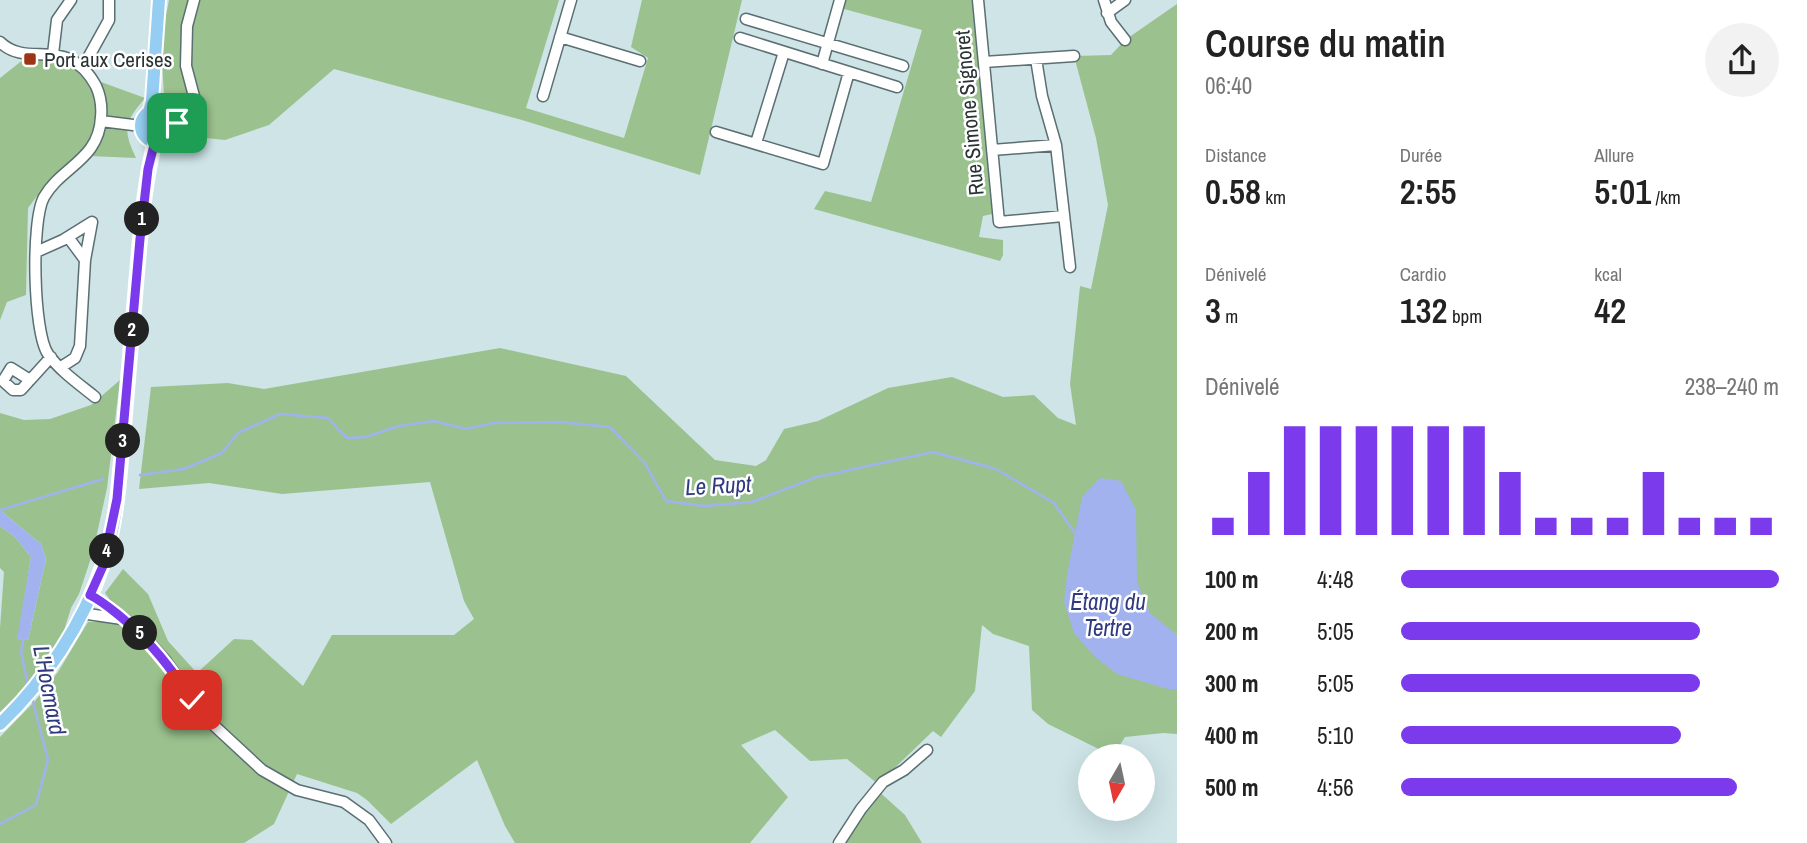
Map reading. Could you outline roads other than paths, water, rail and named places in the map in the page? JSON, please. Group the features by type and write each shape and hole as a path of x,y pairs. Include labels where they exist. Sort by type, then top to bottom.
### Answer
{"main road":[{"path":"156,40 163,111 170,118 172,127 169,136 155,141 147,138 141,126 152,101 156,40 159,0"},
{"path":"149,113 163,111"},
{"path":"3,721 32,690 57,656 103,566 117,499 140,239 148,169 155,141"}],"street":[{"path":"52,54 57,20 71,0"},
{"path":"172,127 190,115 195,100 186,66 187,26 194,0"},
{"path":"543,96 571,0"},
{"path":"821,64 840,0"},
{"name":"Rue Simone Signoret","path":"978,0 999,222 1063,216"},
{"path":"1104,0 1111,22 1125,40"},
{"path":"1107,13 1125,0"},
{"path":"83,67 109,20 109,1"},
{"path":"746,19 903,66"},
{"path":"560,37 640,61"},
{"path":"740,38 897,87"},
{"path":"0,41 6,47 23,54 52,54 74,61 83,67 97,88 101,121 92,148 45,195 36,220 37,313 40,337 51,357 95,397"},
{"path":"756,143 783,52"},
{"path":"984,62 1074,56"},
{"path":"1036,59 1042,96 1056,145 1070,267"},
{"path":"716,132 823,164 849,72"},
{"path":"101,121 141,126"},
{"path":"992,150 1056,145"},
{"path":"36,252 68,237 90,219 80,346 75,358 61,367"},
{"path":"68,237 85,260"},
{"path":"30,380 51,357"},
{"path":"90,595 138,630 164,660 207,719 251,761 288,786 350,806 369,820 386,843"},
{"path":"81,613 122,619"},
{"path":"839,843 854,818 883,782 904,770 927,750"}],"water":[{"name":"Étang du Tertre","path":"1100,478 1121,481 1136,510 1137,582 1150,613 1177,635 1177,689 1168,689 1117,674 1095,657 1074,633 1064,602 1067,575 1082,497"},
{"path":"0,510 41,544 46,559 28,640 17,639 31,557 15,537 0,526"}],"waterway":[{"name":"Le Rupt","path":"140,475 184,469 222,453 238,433 280,414 328,418 347,438 366,437 399,426 434,421 466,429 493,423 560,422 610,427 644,462 666,501 704,506 752,502 817,477 933,452 996,469 1054,503 1077,536"},
{"name":"Le Rupt","path":"0,510 103,479"},
{"name":"L'Hocmard","path":"24,637 21,651 28,685"},
{"name":"L'Hocmard","path":"0,824 36,805 48,760 32,698"}],"place":[{"name":"Port aux Cerises","path":"30,59"}]}
